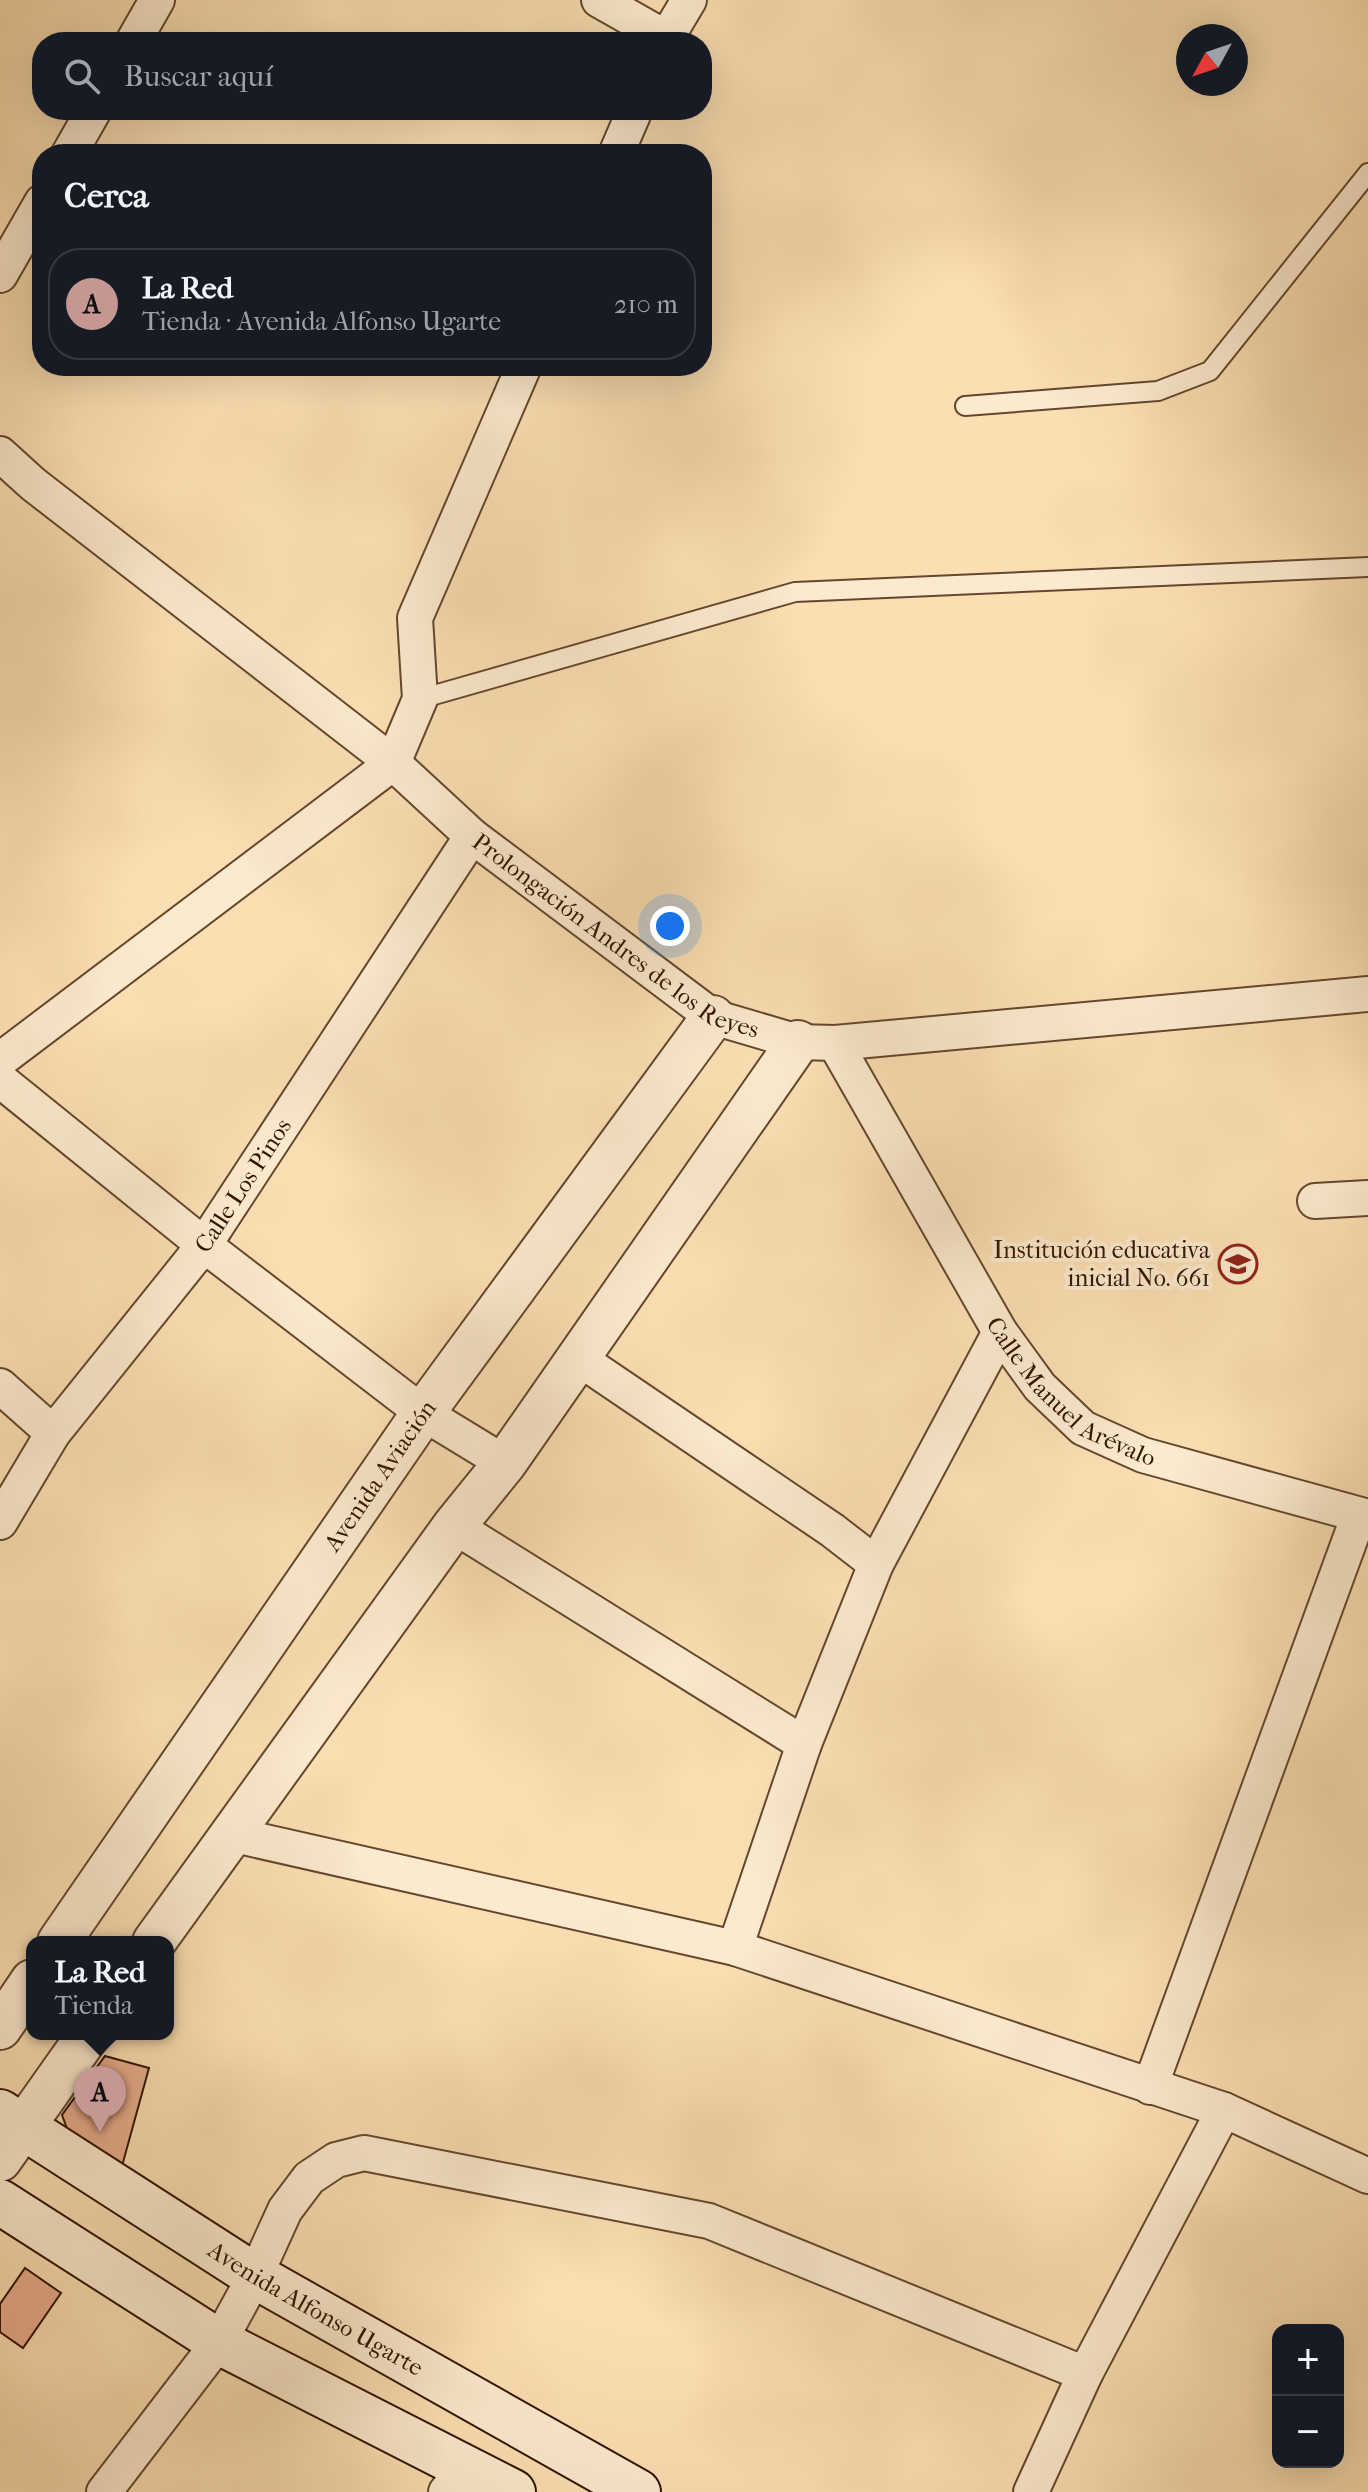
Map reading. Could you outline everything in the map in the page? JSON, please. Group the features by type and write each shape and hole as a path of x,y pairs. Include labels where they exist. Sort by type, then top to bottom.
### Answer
{"main road":[{"name":"Avenida Alfonso Ugarte","path":"8,2133 638,2492"},
{"path":"0,2202 219,2342 457,2479 513,2492"}],"street":[{"path":"139,32 157,0"},
{"path":"599,0 652,32"},
{"path":"670,32 689,0"},
{"path":"75,144 88,120"},
{"path":"620,144 631,120"},
{"path":"0,275 32,219"},
{"path":"0,1060 393,763 420,699 415,618 520,376"},
{"name":"Prolongación Andres de los Reyes","path":"0,454 45,493 393,763 472,836 713,1017 816,1042 1368,994"},
{"name":"Calle Los Pinos","path":"0,1522 53,1433 204,1245 472,836"},
{"name":"Avenida Aviación","path":"63,1936 423,1413 713,1017"},
{"path":"158,1936 454,1526 505,1463 578,1358 816,1042"},
{"name":"Calle Manuel Arévalo","path":"816,1042 1000,1332 1040,1387 1083,1428 1143,1455 1363,1516"},
{"path":"0,1080 204,1245 423,1413 505,1463"},
{"path":"1315,1201 1368,1198"},
{"path":"735,1948 804,1744 861,1608 876,1564 1000,1332"},
{"path":"578,1358 832,1530 876,1564"},
{"path":"0,1386 53,1433"},
{"path":"1150,2087 1363,1516"},
{"path":"454,1526 804,1744"},
{"path":"230,1834 735,1948 1224,2110 1368,2176"},
{"path":"0,2028 26,1990"},
{"path":"8,2133 84,2040"},
{"path":"1031,2492 1085,2374 1224,2110"},
{"path":"104,2492 219,2342 255,2276 285,2210 309,2178 336,2160 364,2153 709,2221 1085,2374"}],"lane":[{"path":"965,406 1158,391 1210,371 1368,173"},
{"path":"420,699 795,592 1368,567"}],"building":[{"path":"105,2056 149,2068 122,2166 69,2134 62,2115"},
{"path":"25,2268 61,2293 23,2348 0,2332 0,2304"}],"place":[{"name":"Institución educativa inicial No. 661","path":"1238,1264"},
{"name":"La Red","path":"100,2132"}]}
